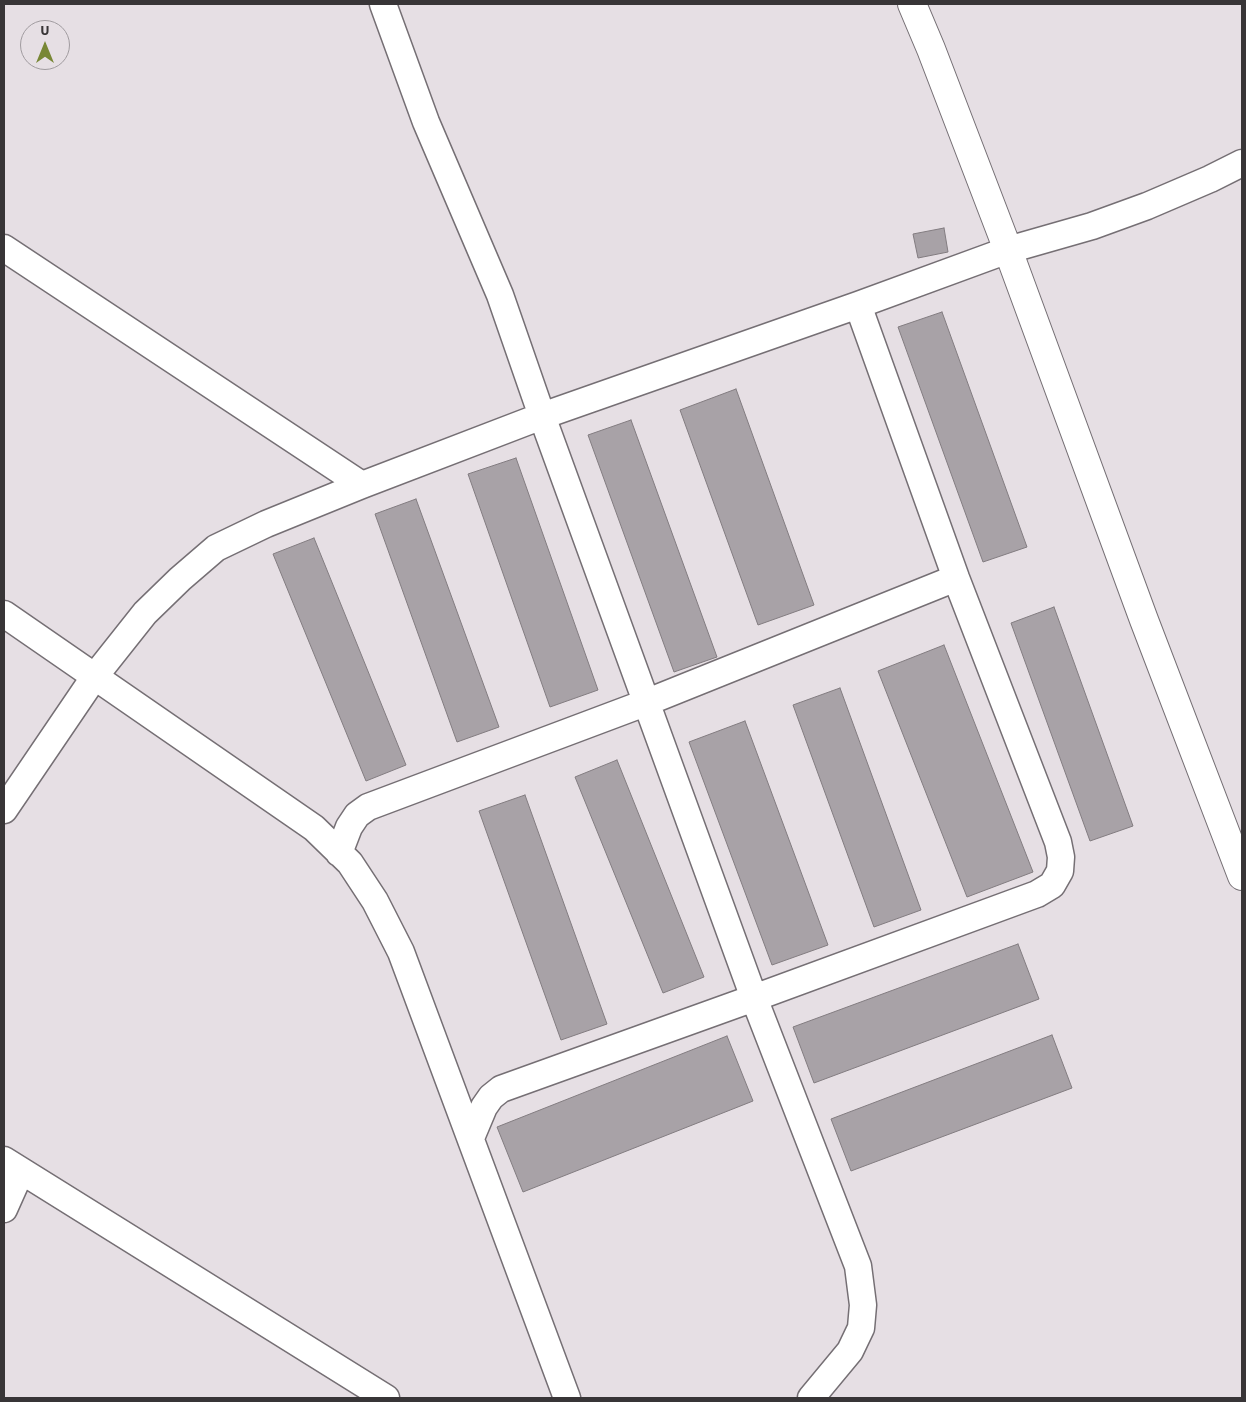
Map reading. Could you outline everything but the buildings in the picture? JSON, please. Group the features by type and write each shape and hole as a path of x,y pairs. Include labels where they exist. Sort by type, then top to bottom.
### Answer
{"main road":[{"path":"912,4 1008,250 1144,620 1242,876"}],"street":[{"path":"383,4 426,122 500,294 542,416 754,998 858,1266 863,1305 861,1328 850,1351 811,1398"},
{"path":"4,810 95,676 146,613 180,578 216,548 266,524 362,485 542,416 1008,250 1092,226 1147,206 1242,163"},
{"path":"4,248 362,485"},
{"path":"471,1138 484,1108 491,1097 501,1089 1037,894 1052,885 1060,870 1061,857 1058,842 956,578 858,305"},
{"path":"339,853 349,827 357,815 368,807 646,703 956,578"},
{"path":"4,614 314,828 350,863 375,901 401,952 567,1398"},
{"path":"4,1209 13,1166 386,1398"}]}
